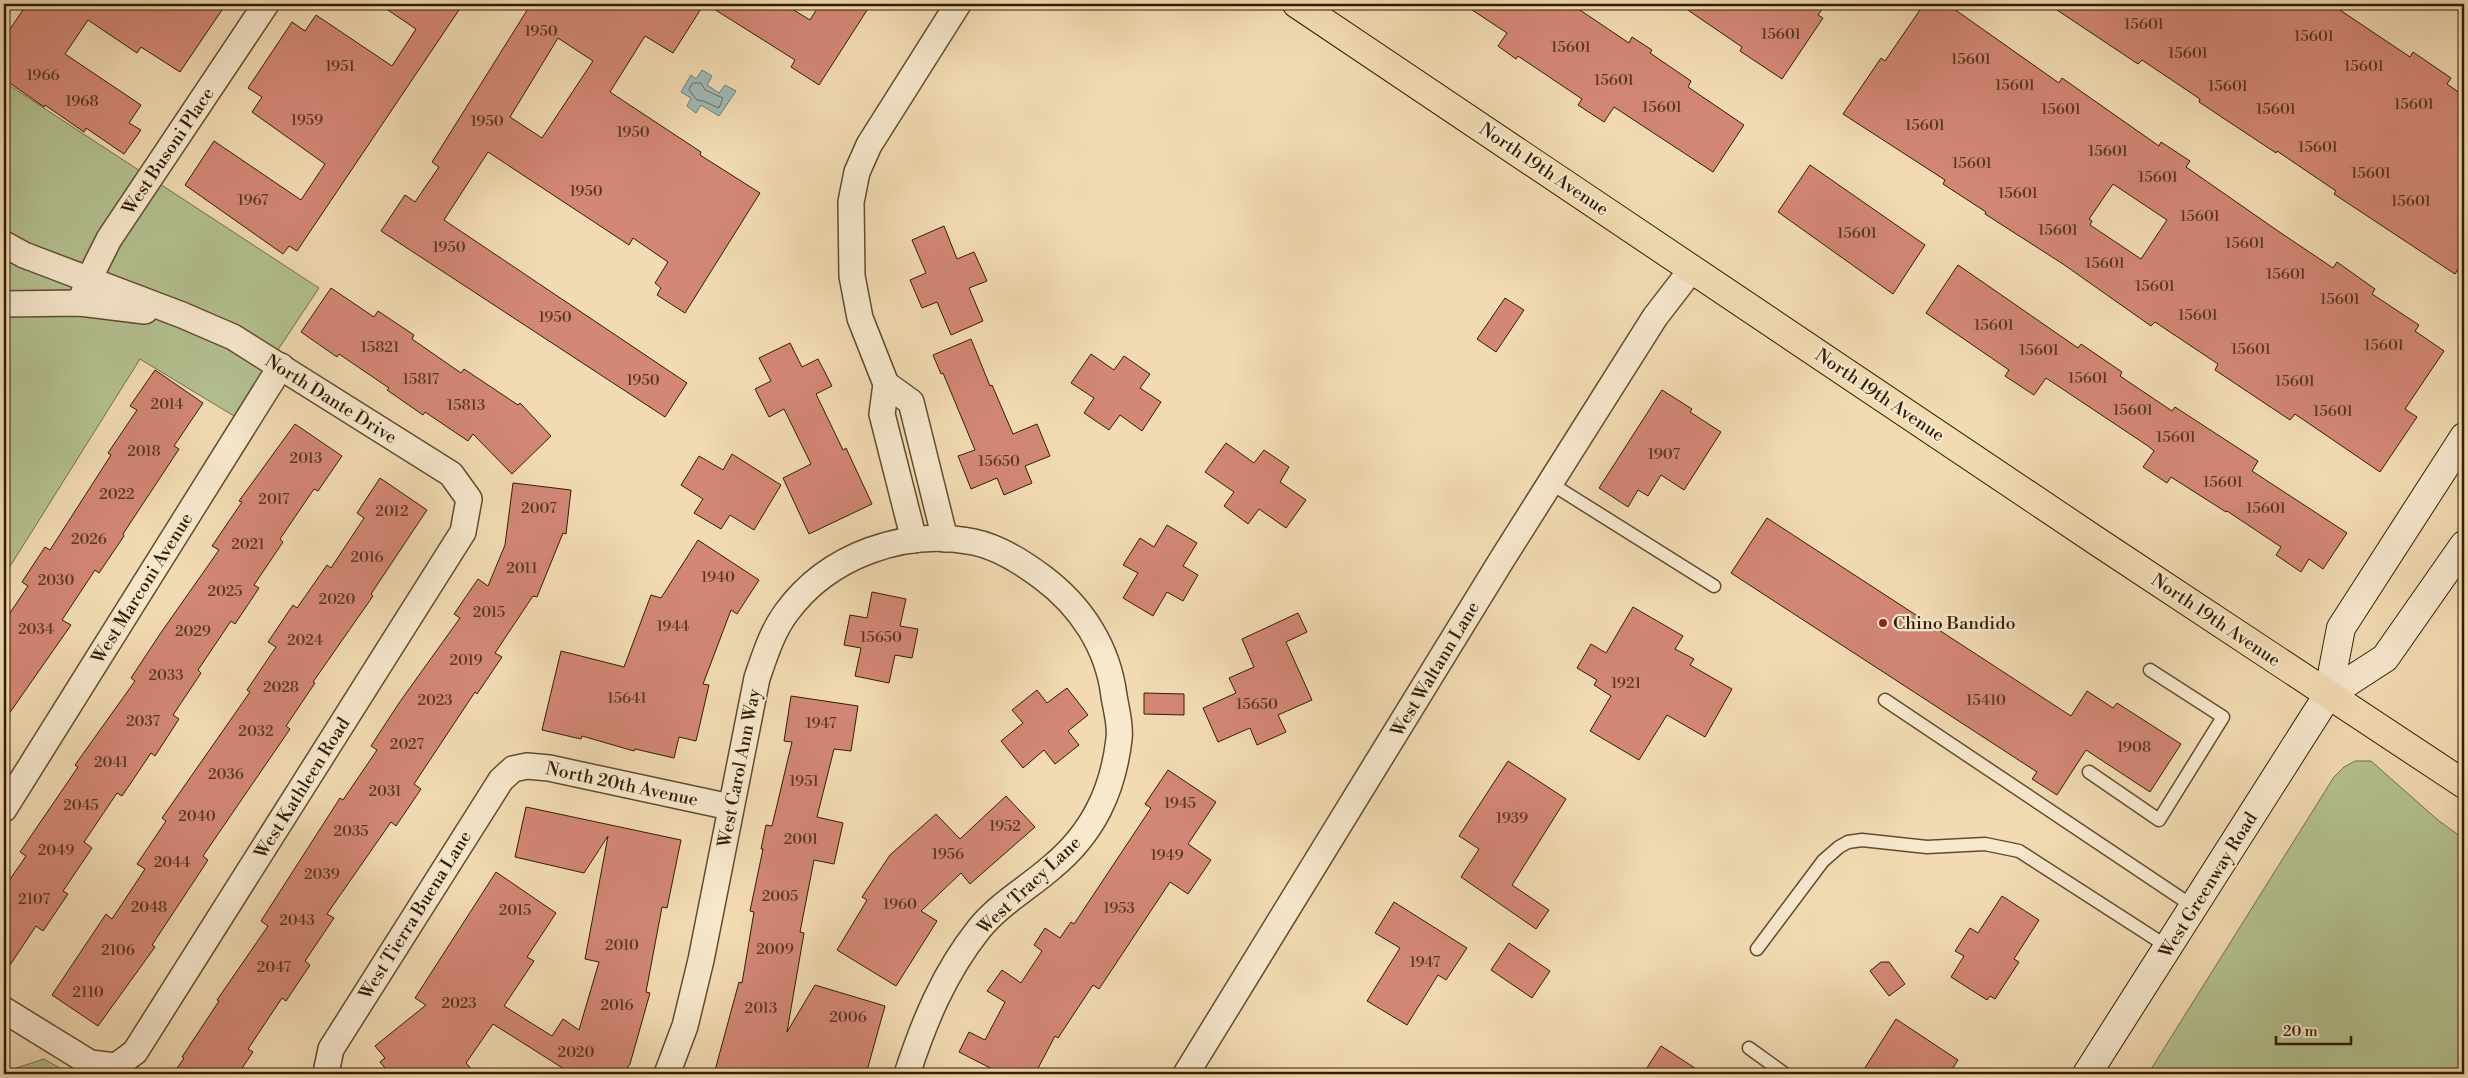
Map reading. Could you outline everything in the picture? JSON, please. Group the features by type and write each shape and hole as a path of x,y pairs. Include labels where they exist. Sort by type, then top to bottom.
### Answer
{"main road":[{"name":"North 19th Avenue","path":"1297,4 2328,695 2464,784"},
{"name":"West Greenway Road","path":"2087,1074 2328,695 2340,628 2464,437"},
{"name":"West Greenway Road","path":"2328,695 2385,658 2464,544"}],"street":[{"name":"West Busoni Place","path":"80,302 109,239 266,4"},
{"path":"914,540 882,414 886,384 860,318 852,276 851,202 857,172 869,145 958,4"},
{"name":"North Dante Drive","path":"4,244 24,255 182,315 233,338 451,474 469,499"},
{"name":"West Waltann Lane","path":"1186,1074 1550,482 1655,317 1692,269"},
{"name":"North Dante Drive","path":"4,304 80,302 182,315"},
{"name":"West Marconi Avenue","path":"4,809 280,366"},
{"path":"886,384 910,402 945,539"},
{"name":"West Kathleen Road","path":"8,1022 90,1063 116,1066 135,1052 463,532 469,499"},
{"name":"West Carol Ann Way","path":"667,1074 684,1026 701,960 757,678 768,645 786,613 805,591 841,563 876,548 914,540 945,539"},
{"name":"West Tracy Lane","path":"907,1074 926,1017 942,983 980,928 1013,897 1053,867 1086,831 1112,782 1120,736 1112,675 1098,639 1070,600 1037,574 1001,552 975,542 945,539"},
{"name":"North 20th Avenue","path":"513,770 527,766 549,768 730,807"},
{"name":"West Tierra Buena Lane","path":"328,1071 331,1050 472,824 501,780 513,770"}],"lane":[{"path":"1550,482 1714,586"},
{"path":"2088,772 2159,820 2223,717 2150,670"},
{"path":"1884,700 2194,907"},
{"path":"1757,949 1823,862 1848,842 1862,840 1927,847 1985,844 2019,851 2168,946"},
{"path":"1749,1048 1785,1074"}],"green space":[{"path":"4,82 319,288 234,416 140,359 4,576"},
{"path":"2355,761 2371,761 2439,821 2464,839 2464,1074 2148,1074 2334,777 2344,767"},
{"path":"44,1059 70,1074 7,1074 10,1070"}],"water":[{"path":"702,70 712,76 707,85 719,93 725,85 736,91 719,116 701,105 696,113 687,106 691,98 681,92 691,75 696,79"}],"building":[{"path":"27,4 226,4 180,72 141,47 137,53 88,20 65,54 141,105 129,123 141,130 124,154 86,128 84,132 45,105 44,107 4,79 4,38"},
{"path":"379,4 463,4 297,251 289,246 283,254 185,185 214,141 301,200 325,164 252,112 262,97 248,88 292,22 305,31 316,15 392,66 416,29"},
{"path":"531,4 704,4 673,53 645,36 610,92 701,152 700,155 760,193 685,313 657,295 661,288 655,283 668,262 633,238 629,245 488,152 444,220 687,383 665,417 381,231 405,195 415,202 439,167 432,162","holes":["558,38 593,61 542,138 510,117"]},
{"path":"706,4 784,4 810,20 820,4 871,4 819,85 791,67 795,60"},
{"path":"1463,4 1571,4 1629,43 1632,37 1652,50 1650,53 1691,81 1688,87 1744,125 1713,172 1614,107 1604,122 1578,105 1582,99 1518,56 1516,59 1498,46 1507,33"},
{"path":"1679,4 1826,4 1818,15 1823,18 1782,79 1740,51 1742,47"},
{"path":"1924,4 1947,4 2059,83 2062,78 2159,146 2161,142 2190,161 2186,167 2333,268 2337,262 2375,289 2372,294 2419,325 2415,331 2444,351 2405,409 2417,417 2380,472 2295,414 2290,420 2215,370 2218,364 2155,322 2151,326 2063,264 1985,214 1986,212 1943,184 1945,180 1843,114 1881,58 1885,61","holes":["2113,184 2167,220 2141,259 2090,225 2092,221 2089,219"]},
{"path":"2048,4 2331,4 2410,57 2413,52 2451,78 2447,84 2464,96 2464,260 2455,274 2334,194 2336,191 2277,151 2276,153 2199,102 2200,99 2142,60 2138,64"},
{"path":"1810,165 1925,245 1893,294 1778,212"},
{"path":"944,226 957,259 974,252 987,281 969,288 983,321 951,335 937,302 922,308 910,280 926,273 912,240"},
{"path":"1958,265 2078,348 2081,344 2122,372 2120,376 2172,411 2175,407 2258,461 2252,471 2347,533 2323,569 2309,559 2301,572 2276,555 2281,547 2227,511 2171,477 2167,483 2143,467 2154,451 2148,446 2046,378 2034,395 2005,376 2009,370 1926,313"},
{"path":"331,288 374,317 378,311 414,335 412,339 461,373 464,369 518,405 520,403 551,436 512,474 473,434 468,441 425,412 423,415 387,390 389,388 339,354 337,357 301,332"},
{"path":"1505,298 1524,310 1496,352 1477,339"},
{"path":"971,339 990,386 992,385 1013,434 1037,424 1050,456 1025,466 1032,483 1004,495 997,478 971,489 958,456 975,450 943,373 941,374 933,355"},
{"path":"790,343 802,367 818,359 832,386 816,394 843,450 846,448 872,504 809,534 783,478 811,464 784,409 769,417 755,389 771,381 759,358"},
{"path":"1091,354 1114,370 1124,356 1150,374 1140,388 1161,402 1142,431 1120,415 1109,430 1084,413 1094,398 1071,383"},
{"path":"155,370 203,403 174,446 179,449 123,534 124,536 99,573 95,570 62,620 71,625 4,721 4,622 28,586 22,582 45,547 50,550 111,455 108,453 137,410 130,406"},
{"path":"1662,390 1692,409 1690,412 1721,432 1684,490 1661,475 1648,496 1638,490 1628,507 1599,488"},
{"path":"295,424 342,456 318,491 314,489 280,539 283,542 254,585 259,588 235,624 231,621 198,670 201,673 173,715 179,719 155,756 151,753 122,796 117,793 84,842 92,848 63,891 68,894 43,931 36,926 4,974 4,888 26,856 20,852 78,767 75,765 135,681 131,678 219,550 212,546 242,502 239,501"},
{"path":"1226,443 1254,463 1264,450 1289,467 1280,482 1306,500 1286,528 1259,509 1248,524 1224,506 1234,492 1205,472"},
{"path":"732,454 781,485 754,530 730,515 721,529 694,513 703,499 681,485 699,456 723,470"},
{"path":"380,478 427,510 371,594 373,596 313,682 315,683 286,726 290,729 203,856 208,860 152,945 155,947 98,1026 52,995 106,914 112,919 145,869 137,864 166,821 162,818 250,692 247,690 276,647 268,642 293,605 297,608 327,565 331,568 364,518 357,513"},
{"path":"513,483 571,490 566,534 563,533 537,597 533,596 495,653 502,657 477,694 475,692 414,784 421,789 396,826 391,822 327,914 334,918 305,961 310,965 286,1001 282,998 248,1049 253,1052 238,1074 173,1074 219,1001 217,1000 268,926 261,921 340,798 343,800 377,750 371,746 399,703 460,618 454,614 478,579 488,586 505,545"},
{"path":"1767,518 2071,716 2087,691 2113,708 2117,703 2181,744 2150,792 2086,750 2057,795 2032,779 2037,772 1731,573"},
{"path":"1167,525 1197,543 1183,566 1198,575 1183,601 1167,592 1153,616 1123,598 1138,573 1123,565 1140,538 1154,547"},
{"path":"698,540 759,580 737,614 731,610 703,684 709,685 696,741 679,737 674,758 635,749 634,751 582,736 581,739 542,730 561,651 624,667 651,595 661,598"},
{"path":"872,592 906,599 900,626 918,629 912,658 895,655 889,683 855,676 861,648 844,645 850,615 867,618"},
{"path":"1633,607 1683,636 1675,649 1694,659 1690,665 1732,689 1705,737 1667,715 1639,760 1590,731 1611,696 1594,685 1597,680 1577,668 1591,644 1606,653"},
{"path":"1298,613 1307,632 1286,642 1312,700 1278,715 1286,732 1257,745 1250,728 1218,742 1203,708 1236,693 1229,678 1254,667 1242,639"},
{"path":"1067,688 1088,715 1068,731 1079,745 1055,764 1044,750 1023,768 1001,741 1023,723 1012,710 1037,690 1047,703"},
{"path":"1144,693 1184,694 1184,715 1144,714"},
{"path":"791,696 858,706 851,751 834,749 817,817 843,823 834,864 814,860 800,932 804,933 787,1032 815,985 885,1006 866,1074 714,1074 739,982 742,983 754,912 750,911 763,849 761,849 766,825 772,826 792,742 784,741"},
{"path":"1508,761 1566,799 1512,885 1549,910 1536,929 1461,877 1479,849 1459,836"},
{"path":"1168,770 1216,802 1188,844 1211,860 1188,894 1170,882 1099,989 1093,985 1058,1038 1055,1036 1035,1074 1002,1074 959,1052 969,1032 985,1040 1005,1002 987,991 1002,970 1021,983 1042,951 1034,945 1045,928 1060,938 1071,922 1074,924 1151,808 1145,804"},
{"path":"1006,796 1035,827 970,884 961,873 921,911 937,921 896,986 837,950 867,900 862,897 890,855 936,814 960,839"},
{"path":"526,807 681,840 667,908 662,907 646,992 650,993 630,1064 623,1074 572,1074 493,1024 466,1063 476,1074 390,1074 380,1062 385,1058 375,1046 426,1005 415,998 496,872 556,913 527,957 534,961 504,1006 552,1036 563,1019 579,1030 599,962 585,959 608,836 584,873 515,857"},
{"path":"2002,896 2039,920 2014,959 2019,962 1995,999 1990,996 1987,1000 1951,977 1964,956 1955,951 1970,928 1978,933"},
{"path":"1394,902 1467,948 1446,980 1438,975 1407,1025 1367,1001 1400,948 1375,933"},
{"path":"1509,943 1550,971 1532,998 1491,970"},
{"path":"1881,962 1889,962 1905,984 1889,996 1870,971"},
{"path":"1896,1019 1958,1060 1949,1074 1861,1074"},
{"path":"1661,1046 1704,1074 1643,1074"}],"place":[{"name":"Chino Bandido","path":"1883,623"}]}
